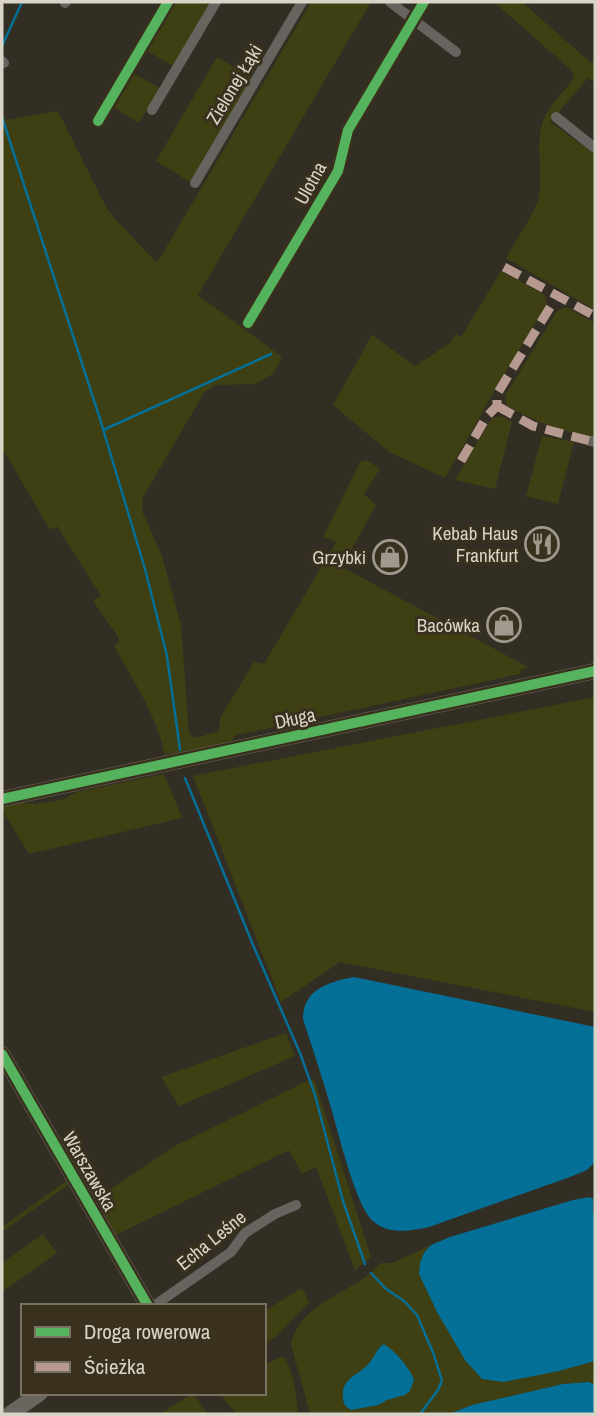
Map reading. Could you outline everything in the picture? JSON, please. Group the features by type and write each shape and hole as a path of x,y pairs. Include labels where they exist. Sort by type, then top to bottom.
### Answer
{"street":[{"path":"97,121 168,2"},
{"path":"152,110 216,2"},
{"name":"Zielonej Łąki","path":"195,183 302,2"},
{"path":"390,2 456,52"},
{"name":"Ulotna","path":"248,323 338,171 348,130 424,2"},
{"path":"556,117 595,148"},
{"name":"Długa","path":"2,799 595,671"},
{"name":"Warszawska","path":"2,1054 148,1304"},
{"name":"Echa Leśne","path":"155,1304 231,1252 245,1233 275,1214 296,1205"},
{"path":"10,1414 37,1395"}],"shaded area":[{"path":"173,2 212,2 173,66 144,49"},
{"path":"311,2 371,2 198,295 282,357 274,373 255,384 215,385 204,393 143,497 142,511 162,556 181,625 189,734 196,738 219,731 220,718 254,662 264,664 336,542 323,537 360,462 367,460 380,469 364,494 376,505 342,567 528,667 521,670 520,674 236,735 229,744 165,755 150,712 114,646 119,642 119,638 93,601 101,596 57,526 50,530 2,448 2,113 6,120 58,111 107,209 157,263"},
{"path":"494,2 522,2 591,63 595,60 595,82 588,78 550,122 595,154 595,310 506,258 538,202 543,121 574,77 571,70"},
{"path":"217,57 252,78 190,182 156,161"},
{"path":"131,72 160,88 139,123 110,105"},
{"path":"501,271 545,295 547,304 445,478 389,452 333,405 372,335 415,366 450,343 456,334 461,337"},
{"path":"566,307 595,323 595,437 550,426 507,406 505,396 557,311"},
{"path":"502,416 512,422 495,489 455,480 492,418"},
{"path":"542,436 574,442 558,504 526,496"},
{"path":"595,697 595,1012 340,962 281,1002 193,776"},
{"path":"164,774 182,818 29,854 2,810 2,807 51,802 77,792"},
{"path":"286,1033 295,1056 179,1106 161,1077"},
{"path":"314,1079 371,1257 355,1270 316,1167 302,1174 289,1150 116,1235 96,1199 173,1147"},
{"path":"66,1181 68,1185 2,1232 2,1227"},
{"path":"43,1234 57,1253 2,1292 2,1263"},
{"path":"431,1245 424,1253 559,1371 595,1361 595,1385 589,1382 563,1384 472,1405 449,1414 310,1414 291,1344 302,1321 320,1305 364,1278 381,1263 392,1263"},
{"path":"302,1288 309,1302 277,1336 266,1344 266,1310"},
{"path":"280,1357 285,1358 291,1371 298,1414 237,1414 221,1395 266,1395 266,1364"},
{"path":"190,1395 194,1395 207,1413 205,1414 160,1414"}],"water":[{"path":"354,977 595,1027 595,1162 587,1170 570,1177 429,1227 407,1231 393,1230 373,1221 354,1186 303,1019 307,1000 319,989 335,981"},
{"path":"590,1197 593,1199 595,1216 595,1361 503,1382 482,1379 465,1360 419,1274 424,1253 431,1245 450,1237"},
{"path":"384,1344 405,1364 414,1379 410,1391 378,1405 351,1410 343,1401 345,1385 366,1366"},
{"path":"589,1382 595,1385 595,1414 449,1414 472,1405 563,1384"}],"waterway":[{"path":"2,46 22,2"},
{"path":"2,117 100,419 145,569 167,656 180,750"},
{"path":"103,430 271,354"},
{"path":"185,778 300,1053 315,1095 343,1201 365,1264"},
{"path":"371,1273 417,1315 434,1355 442,1381 420,1414"}],"marked path":[{"path":"504,267 595,316"},
{"path":"461,461 487,416 497,406 497,394 557,296"},
{"path":"497,406 533,426 590,441"}],"cycle path":[{"path":"98,121 168,2"},
{"path":"248,323 338,171 348,130 424,2"},
{"path":"2,799 595,671"},
{"path":"2,1054 147,1304"}],"place":[{"name":"Kebab Haus Frankfurt","path":"542,544"},
{"name":"Grzybki","path":"390,557"},
{"name":"Bacówka","path":"504,625"}]}
